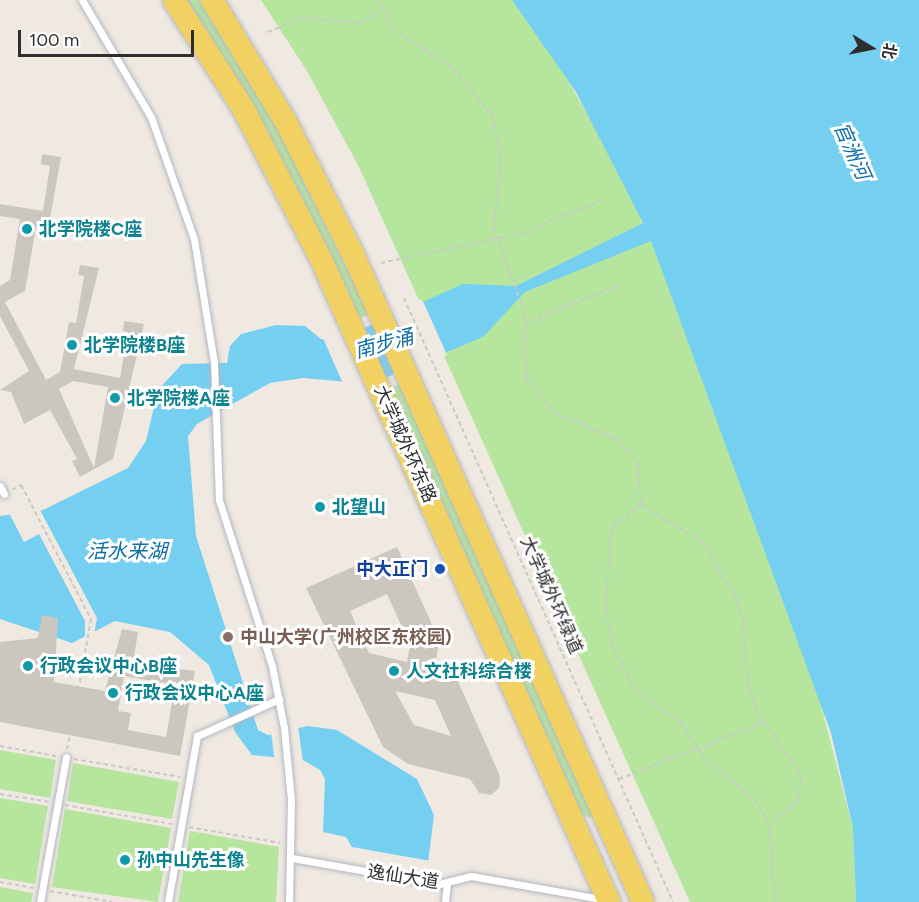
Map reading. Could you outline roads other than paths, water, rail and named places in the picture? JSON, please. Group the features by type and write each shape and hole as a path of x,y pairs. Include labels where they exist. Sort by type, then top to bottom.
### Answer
{"main road":[{"name":"大学城外环东路","path":"174,0 265,147 382,392 612,901"},
{"name":"大学城外环东路","path":"212,0 301,149 378,310 643,902"}],"lane":[{"path":"82,0 135,85 177,183 204,285 214,363 222,516 279,699 289,764 292,845 289,902"},
{"path":"0,486 4,494"},
{"path":"168,902 197,736 279,699"},
{"path":"40,902 66,757"},
{"name":"逸仙大道","path":"292,858 427,882 447,883 471,876 612,901"},
{"path":"445,902 447,883"}],"water":[{"path":"512,0 919,0 919,902 856,902 853,828 831,733 651,241 525,292 483,337 371,384 303,378 270,383 197,424 188,436 196,536 258,730 268,735 308,726 337,730 417,779 434,815 426,879 353,849 346,837 323,832 325,779 320,770 303,760 252,755 235,732 209,665 170,632 115,621 72,643 0,619 0,516 43,510 128,468 146,441 158,390 182,364 227,363 230,346 241,334 276,325 305,326 321,339 335,341 463,284 516,286 643,223 576,92"}],"place":[{"name":"北学院楼C座","path":"27,229"},
{"name":"北学院楼B座","path":"72,345"},
{"name":"北学院楼A座","path":"115,398"},
{"name":"北望山","path":"320,507"},
{"name":"中大正门","path":"440,569"},
{"name":"中山大学(广州校区东校园)","path":"228,637"},
{"name":"行政会议中心B座","path":"28,666"},
{"name":"人文社科综合楼","path":"394,671"},
{"name":"行政会议中心A座","path":"113,693"},
{"name":"孙中山先生像","path":"125,860"}],"water label":[{"name":"官洲河","path":"852,151"},
{"name":"南步涌","path":"384,344"},
{"name":"活水来湖","path":"127,551"}]}
